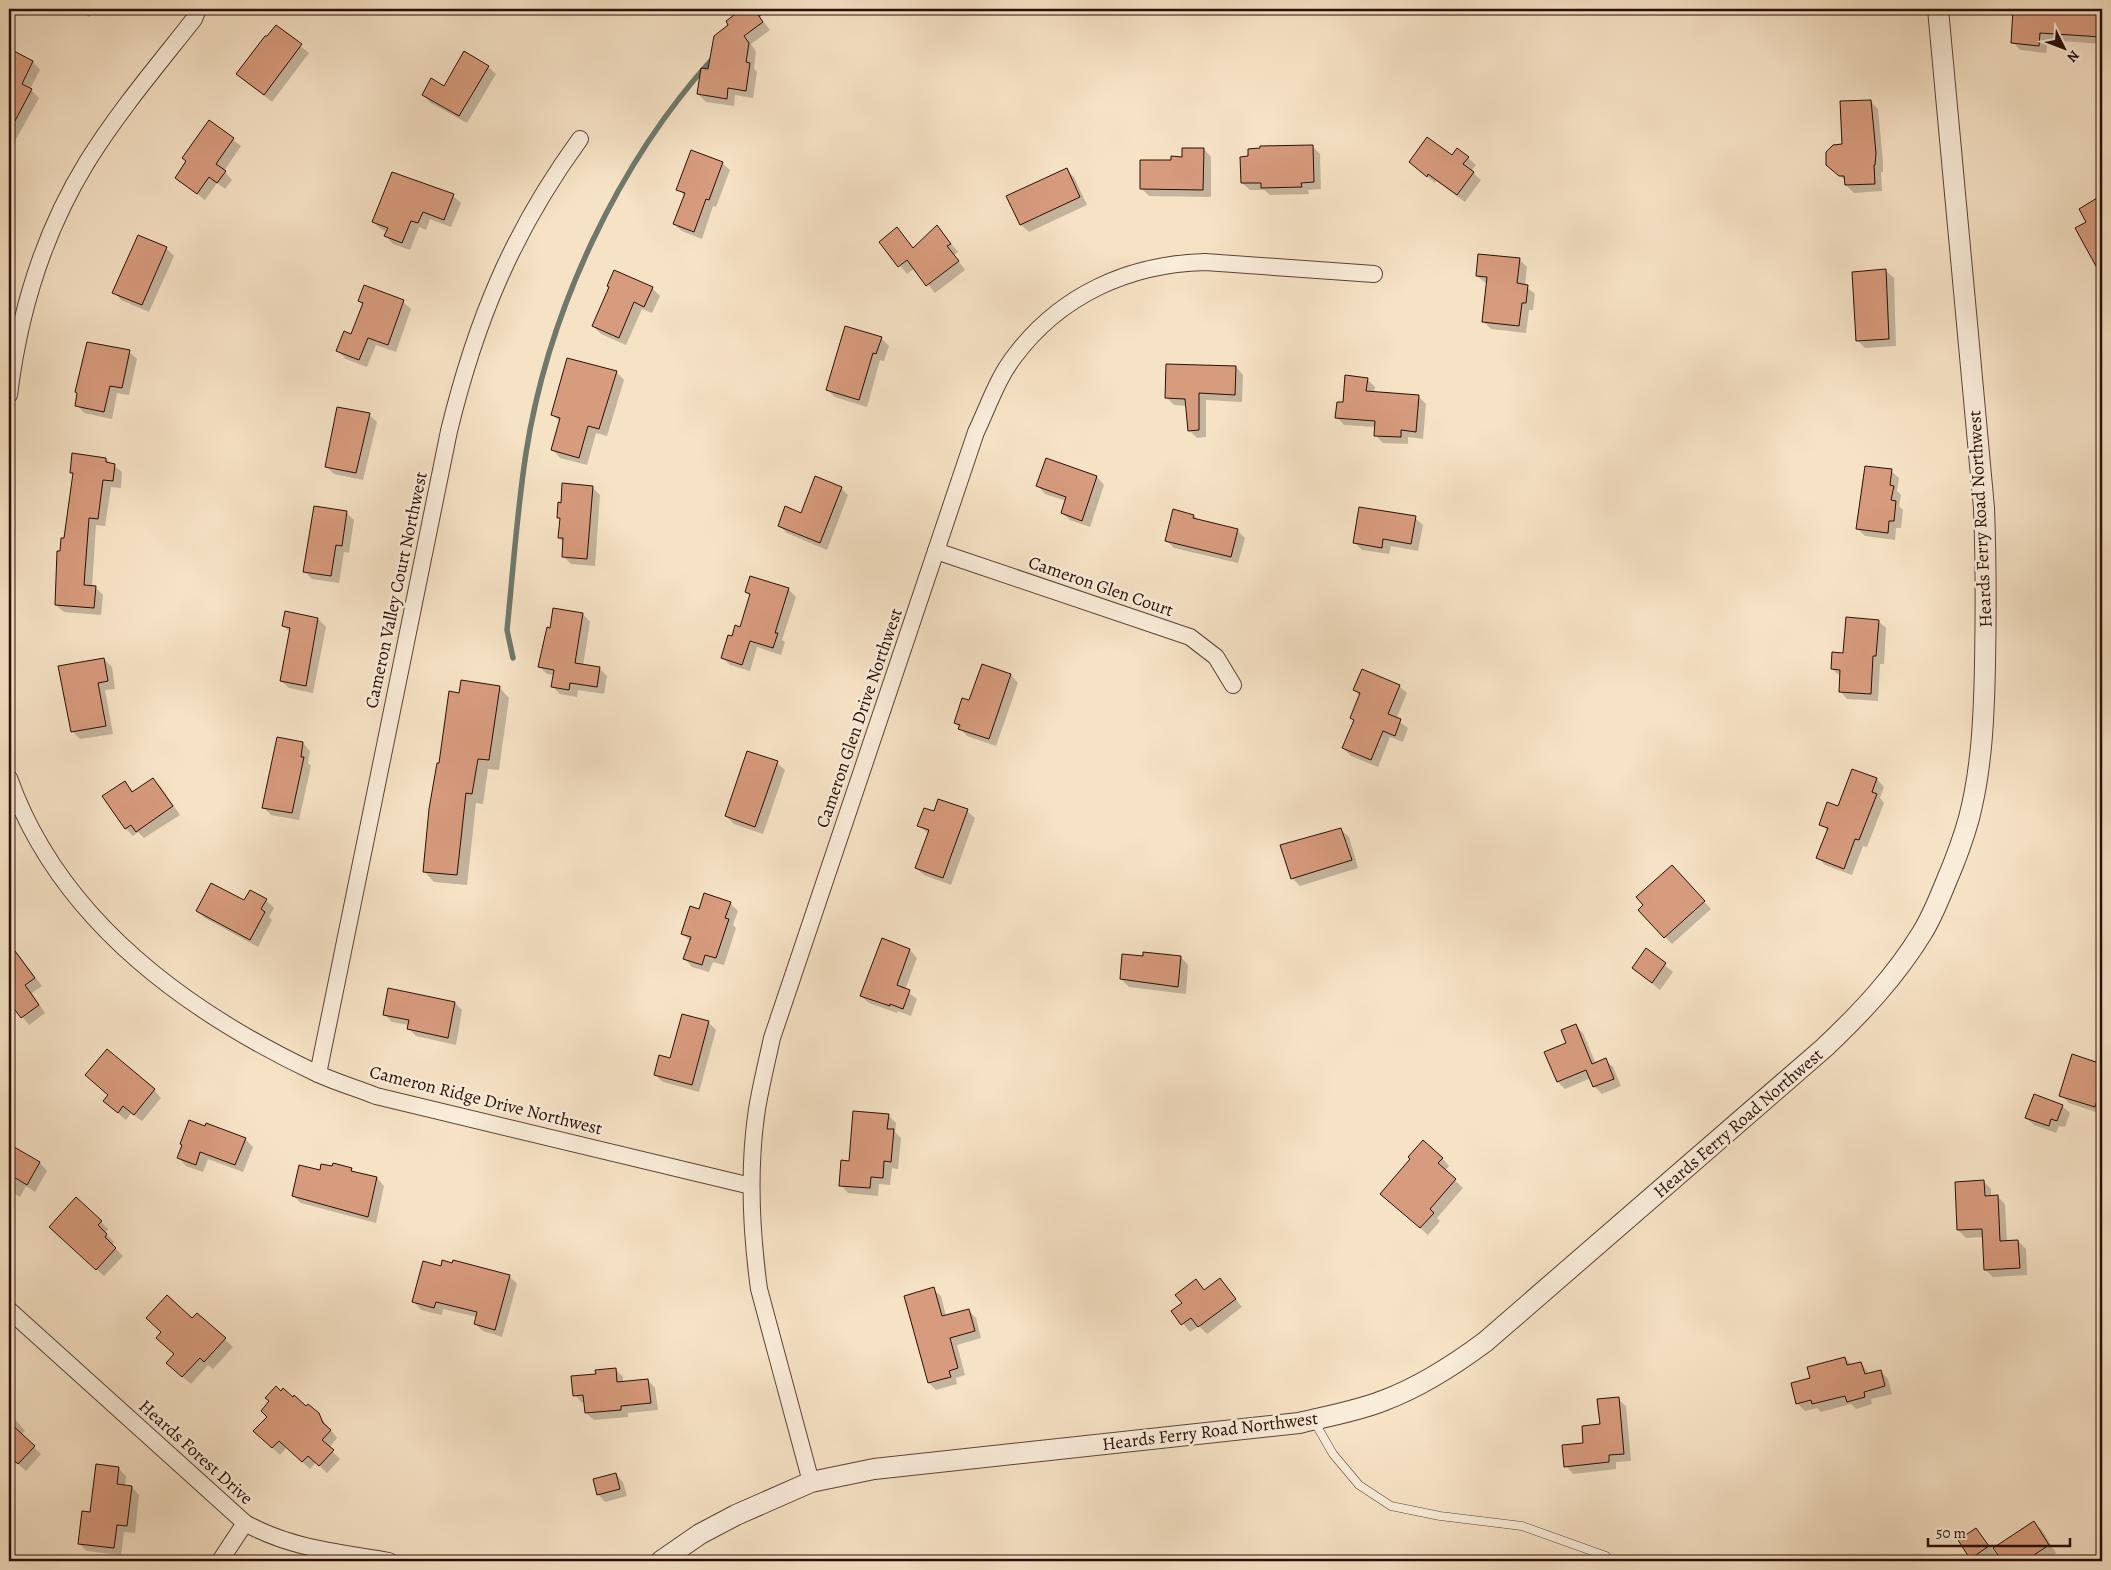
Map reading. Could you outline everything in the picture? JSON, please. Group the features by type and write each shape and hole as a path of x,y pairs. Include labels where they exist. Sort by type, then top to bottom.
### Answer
{"street":[{"path":"9,395 12,366 30,289 54,224 86,163 119,114 194,19 198,9"},
{"name":"Heards Ferry Road Northwest","path":"661,1561 700,1534 736,1515 812,1482 874,1469 1290,1424 1313,1420 1386,1400 1413,1388 1449,1368 1485,1342 1824,1048 1868,1006 1888,983 1922,933 1937,906 1960,848 1976,782 1982,734 1987,588 1984,508 1938,9"},
{"name":"Cameron Valley Court Northwest","path":"318,1074 461,379 483,314 510,251 552,177 580,139"},
{"name":"Cameron Glen Drive Northwest","path":"812,1482 759,1289 751,1186 757,1110 772,1038 976,432 1013,358 1033,334 1076,298 1126,274 1181,262 1205,262 1374,274"},
{"name":"Cameron Glen Court","path":"936,551 1190,637 1216,657 1233,685"},
{"name":"Cameron Ridge Drive Northwest","path":"9,778 17,800 46,855 82,905 124,950 186,1000 251,1041 318,1074 376,1096 751,1186"},
{"name":"Heards Forest Drive","path":"9,1310 245,1523 268,1536 292,1544 389,1561"},
{"path":"220,1561 245,1523"}],"lane":[{"path":"1313,1420 1333,1454 1360,1485 1392,1506 1440,1516 1522,1526 1606,1556 1609,1561"}],"building":[{"path":"742,9 754,9 763,22 744,36 749,43 746,62 750,63 746,91 728,88 727,99 697,94 701,68 708,69 714,36 728,25 726,21"},
{"path":"2013,9 2102,9 2101,37 2040,33 2039,46 2011,43"},
{"path":"276,25 302,44 264,95 236,74 265,36"},
{"path":"14,51 33,61 22,84 32,89 9,132 9,61"},
{"path":"464,51 489,66 459,116 422,95 431,78 444,86"},
{"path":"1871,100 1876,153 1874,165 1875,184 1845,185 1844,176 1839,176 1826,165 1826,152 1833,145 1842,144 1840,101"},
{"path":"209,120 234,138 216,164 226,171 217,183 209,177 197,194 175,178 186,161 182,158"},
{"path":"1427,137 1452,155 1457,148 1469,157 1463,164 1474,172 1457,195 1428,174 1427,177 1409,162"},
{"path":"1313,145 1314,182 1301,183 1302,187 1261,188 1261,183 1241,183 1240,157 1248,156 1248,149 1260,148 1260,146"},
{"path":"1182,148 1204,148 1203,190 1140,189 1140,160 1171,160 1171,156 1182,157"},
{"path":"691,150 723,162 709,200 706,199 694,232 673,224 685,193 676,190"},
{"path":"1067,168 1080,197 1020,225 1006,196"},
{"path":"392,172 454,194 444,220 423,212 418,223 411,221 402,243 384,236 388,228 372,222"},
{"path":"2102,195 2102,277 2075,228 2086,222 2079,209"},
{"path":"937,225 951,244 947,246 959,261 926,286 907,260 898,267 879,242 897,227 913,248"},
{"path":"138,235 167,247 142,305 112,293"},
{"path":"1478,254 1520,258 1517,283 1528,285 1526,303 1522,303 1519,326 1482,322 1487,277 1476,276"},
{"path":"1886,269 1889,339 1856,341 1852,272"},
{"path":"614,270 653,287 644,307 634,302 619,338 592,326 609,287 607,286"},
{"path":"364,285 404,300 388,345 368,338 359,360 336,351 344,331 351,334 363,303 358,301"},
{"path":"845,326 882,337 876,354 873,353 859,400 826,390"},
{"path":"87,342 130,350 122,388 110,386 104,412 75,406 77,393 75,392"},
{"path":"567,358 617,371 599,429 588,426 579,458 551,450 560,418 551,415"},
{"path":"1166,364 1236,366 1235,395 1199,393 1199,430 1188,431 1185,399 1165,398"},
{"path":"1345,375 1368,378 1366,391 1419,395 1416,432 1401,430 1401,437 1374,436 1375,421 1335,418 1337,402 1343,402"},
{"path":"337,407 370,413 356,473 325,467"},
{"path":"72,453 106,458 106,462 115,464 113,481 103,480 98,519 89,518 84,585 96,586 94,608 55,605 57,551 60,551 61,538 64,538 73,473 70,473"},
{"path":"1046,458 1097,476 1082,521 1061,513 1066,497 1036,486"},
{"path":"1865,466 1892,469 1890,485 1894,486 1891,500 1896,501 1894,521 1889,521 1888,533 1856,529"},
{"path":"815,476 842,487 820,543 778,526 785,506 801,513"},
{"path":"562,483 593,486 587,559 562,557 563,538 558,538 560,518 557,518 558,502 561,503"},
{"path":"314,506 347,511 342,546 336,545 331,576 303,572"},
{"path":"1359,507 1416,516 1411,544 1383,539 1382,548 1353,543"},
{"path":"1173,509 1194,515 1193,518 1238,529 1231,557 1165,541"},
{"path":"750,576 789,588 775,633 778,633 773,648 750,641 742,665 721,658 728,635 732,636 735,625 740,627 750,594 745,592"},
{"path":"553,608 583,613 575,663 600,667 597,687 570,683 569,690 551,687 554,670 538,667 547,627 550,628"},
{"path":"285,611 318,618 306,686 280,681 290,628 282,626"},
{"path":"1846,617 1879,620 1876,656 1873,656 1871,694 1839,692 1840,670 1831,669 1832,652 1843,653"},
{"path":"104,658 108,681 98,683 106,726 71,732 58,666"},
{"path":"982,664 1011,674 989,739 958,729 960,725 954,723 962,698 969,700"},
{"path":"1362,669 1400,685 1388,714 1401,719 1395,736 1383,731 1371,760 1342,748 1354,720 1350,718 1360,693 1353,690"},
{"path":"461,680 500,686 489,760 478,759 472,794 466,793 457,875 423,872 429,809 437,763 439,763 449,691 459,693"},
{"path":"277,737 303,742 301,757 304,757 292,813 262,808"},
{"path":"747,751 778,761 755,827 725,816"},
{"path":"1852,769 1877,778 1872,792 1877,794 1859,840 1855,839 1844,869 1816,858 1828,828 1819,825 1827,802 1838,806"},
{"path":"153,778 173,806 136,832 131,825 125,829 102,796 125,781 132,792"},
{"path":"938,799 968,809 943,878 915,868 929,830 917,826 924,808 934,811"},
{"path":"1341,828 1352,860 1291,879 1280,845"},
{"path":"1672,865 1705,901 1664,938 1638,910 1643,905 1636,897"},
{"path":"211,883 244,900 250,890 267,899 261,909 265,912 250,940 196,911"},
{"path":"704,893 731,902 725,918 729,919 716,958 705,955 702,965 683,959 691,937 681,934 690,906 699,909"},
{"path":"882,938 910,949 897,985 910,990 903,1009 860,996"},
{"path":"9,943 35,978 25,985 39,1005 21,1018 9,1002"},
{"path":"1646,948 1666,963 1652,983 1632,968"},
{"path":"1143,952 1181,956 1178,987 1120,979 1122,954 1143,956"},
{"path":"388,988 455,1002 448,1038 407,1029 409,1020 383,1015"},
{"path":"682,1014 709,1021 692,1085 654,1075 659,1055 670,1058"},
{"path":"1576,1024 1592,1064 1606,1058 1614,1079 1593,1087 1586,1070 1557,1082 1544,1052 1566,1043 1561,1030"},
{"path":"107,1049 155,1089 134,1115 123,1106 118,1113 103,1101 108,1095 85,1075"},
{"path":"2072,1054 2102,1064 2102,1085 2095,1107 2059,1096"},
{"path":"2034,1094 2063,1105 2057,1121 2051,1119 2049,1126 2025,1118"},
{"path":"853,1111 889,1114 887,1129 894,1129 891,1162 884,1161 883,1178 871,1177 870,1188 839,1186 841,1160 849,1161"},
{"path":"189,1120 205,1126 206,1123 246,1138 235,1165 200,1152 196,1165 177,1158"},
{"path":"1423,1140 1443,1158 1438,1163 1456,1179 1430,1209 1434,1213 1420,1228 1380,1194 1410,1159 1408,1157"},
{"path":"9,1144 40,1162 27,1185 9,1174"},
{"path":"333,1163 352,1168 351,1171 377,1177 368,1217 292,1196 299,1165 320,1170 321,1164 332,1166"},
{"path":"1984,1180 1985,1196 1998,1195 2000,1241 2018,1240 2020,1268 1984,1270 1982,1229 1957,1230 1955,1182"},
{"path":"76,1197 102,1221 98,1225 107,1234 105,1237 116,1248 96,1270 49,1227"},
{"path":"442,1260 452,1263 453,1260 510,1275 495,1330 474,1324 477,1312 436,1302 434,1308 412,1302 423,1261 441,1266"},
{"path":"1220,1278 1236,1299 1198,1327 1191,1318 1181,1325 1171,1311 1182,1303 1175,1295 1196,1279 1204,1290"},
{"path":"934,1287 942,1316 969,1309 975,1331 950,1338 958,1368 949,1371 951,1377 928,1383 904,1296"},
{"path":"167,1295 192,1318 197,1313 226,1338 204,1362 200,1358 182,1377 166,1363 174,1354 156,1338 161,1332 146,1318"},
{"path":"1845,1357 1847,1365 1861,1362 1865,1374 1881,1370 1885,1386 1864,1392 1865,1397 1847,1402 1845,1396 1812,1404 1811,1400 1796,1404 1791,1383 1810,1378 1807,1367"},
{"path":"616,1368 617,1382 648,1379 651,1403 621,1406 621,1410 585,1413 583,1395 573,1396 571,1376 596,1374 595,1370"},
{"path":"276,1386 281,1391 283,1388 293,1397 294,1395 306,1406 308,1404 319,1413 323,1423 331,1430 322,1440 334,1450 319,1466 308,1456 302,1462 279,1441 272,1448 253,1431 267,1417 261,1411 269,1401 265,1398"},
{"path":"1619,1397 1624,1454 1609,1455 1609,1462 1564,1467 1562,1445 1583,1443 1582,1426 1600,1424 1597,1399"},
{"path":"9,1422 35,1446 18,1464 9,1456"},
{"path":"96,1464 119,1467 117,1484 132,1486 127,1526 117,1525 114,1548 78,1544 82,1511 90,1512"},
{"path":"616,1473 620,1489 597,1495 593,1479"},
{"path":"2034,1521 2049,1545 2025,1561 2002,1561 1993,1548"},
{"path":"1976,1528 1989,1546 1970,1559 1958,1540"}],"waterway":[{"path":"753,19 765,9"},
{"path":"513,658 507,630 520,497 536,400 551,346 570,293 592,241 618,191 647,143 679,98 714,57"}]}
